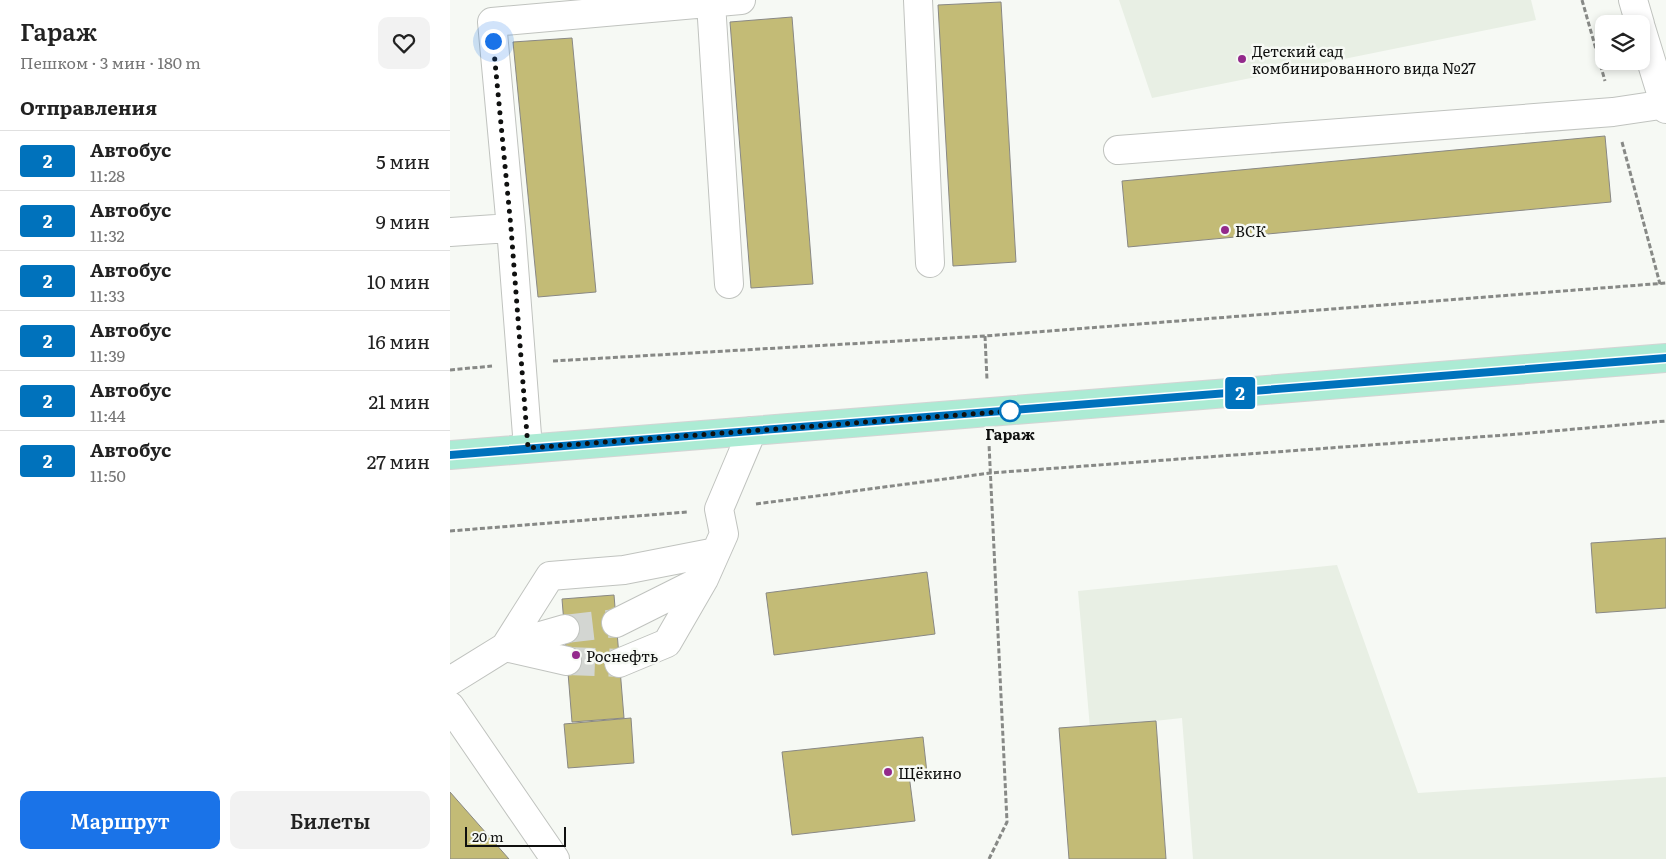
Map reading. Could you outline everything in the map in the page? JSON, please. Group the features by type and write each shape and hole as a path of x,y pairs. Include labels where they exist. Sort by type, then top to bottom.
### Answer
{"main road":[{"path":"450,454 1666,358"}],"street":[{"path":"528,448 511,228 492,22 741,0"},
{"path":"918,0 930,263"},
{"path":"1633,0 1637,15"},
{"path":"711,3 729,284"},
{"path":"1118,150 1613,112 1665,105 1650,57"},
{"path":"450,232 511,228"},
{"path":"619,663 667,643 704,579 724,534 719,509 752,431"},
{"path":"505,647 550,576 624,570 716,552"},
{"path":"616,623 704,579"},
{"path":"450,681 505,647 565,628"},
{"path":"505,647 567,661"},
{"path":"450,706 555,859"}],"path":[{"path":"450,370 522,363 985,336 1666,284"},
{"path":"989,859 1007,822 990,473 1519,434 1666,421"}],"shaded area":[{"name":"Детский сад комбинированного вида №27","path":"1119,0 1531,0 1536,20 1152,98"},
{"path":"1337,565 1418,793 1666,777 1666,859 1193,859 1182,718 1090,728 1078,591"}],"building":[{"path":"1001,2 1016,262 953,266 938,5"},
{"path":"792,17 813,284 751,288 730,22"},
{"path":"572,38 596,292 538,297 513,42"},
{"path":"1605,136 1611,202 1128,247 1122,181"},
{"path":"1666,538 1666,608 1596,613 1591,543"},
{"path":"927,572 935,634 774,655 766,593"},
{"path":"614,595 624,718 572,722 562,599"},
{"path":"631,718 634,763 568,768 564,724"},
{"path":"1156,721 1166,859 1069,859 1059,728"},
{"path":"923,737 927,773 909,775 915,821 792,835 782,752"},
{"path":"450,792 509,859 450,859"}],"tunnel":[{"path":"565,629 616,623"},
{"path":"567,661 619,663"}],"bus line":[{"name":"2","path":"450,455 1666,358"}],"place":[{"name":"Детский сад комбинированного вида №27","path":"1242,59"},
{"name":"ВСК","path":"1225,230"},
{"name":"Гараж","path":"1010,411"},
{"name":"Роснефть","path":"576,655"},
{"name":"Щёкино","path":"888,772"}],"route":[{"path":"493,41 511,228 528,448 1010,411"}]}
